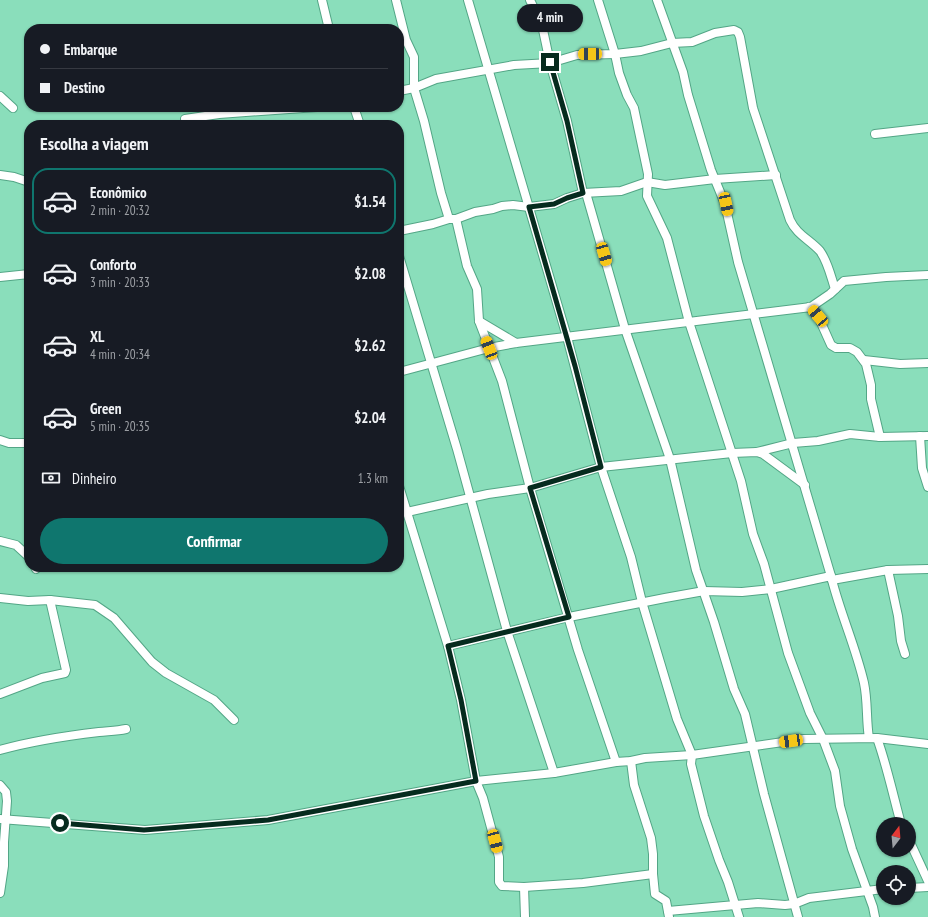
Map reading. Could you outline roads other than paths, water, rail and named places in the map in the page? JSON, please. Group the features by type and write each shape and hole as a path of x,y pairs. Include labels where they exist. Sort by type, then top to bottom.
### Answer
{"street":[{"path":"322,0 328,24"},
{"path":"396,0 402,24"},
{"path":"468,0 567,336 601,467 631,557 642,602 677,719 692,755 691,764 704,816 739,917"},
{"path":"530,0 542,25 550,62 585,193 625,329 670,459 696,570 704,591 734,689 745,714 798,917"},
{"path":"598,0 626,95 634,108 643,145 647,196 667,238 689,322 741,481 753,534 764,564 788,653 810,713 823,739 835,771 840,806 852,849 866,890 874,907 875,917"},
{"path":"657,0 683,72 688,95 715,179 726,204 738,262 753,314 793,443 832,578 838,604 854,645 864,682 867,700 867,727 885,760 888,779 899,817"},
{"path":"404,90 414,88 436,79 514,65 550,62 577,55 615,54 641,51 672,43 692,42 715,33 734,30 738,32 753,108 794,230 810,241 821,253 828,267 835,289"},
{"path":"404,32 414,57 414,88 424,121 440,193 452,219 467,266 477,289 479,321 502,381 530,488 569,617 616,762"},
{"path":"0,96 13,108"},
{"path":"185,119 247,112"},
{"path":"875,134 928,128"},
{"path":"0,175 24,180"},
{"path":"404,229 433,224 475,212 493,210 502,206 513,205 529,207 554,204 567,198 585,193 621,191 647,182 665,185 715,179 776,175"},
{"path":"404,272 471,498 485,553 508,631 554,773"},
{"path":"0,277 24,275"},
{"path":"404,371 489,348 516,343 809,307 824,299 844,281 886,277 928,276"},
{"path":"809,307 818,316 831,345 836,348 850,348 864,360 871,385 871,399 880,436"},
{"path":"479,321 516,343"},
{"path":"864,360 900,364 928,364"},
{"path":"407,512 488,494 530,488 601,467 732,453 757,452 793,443 818,441 850,434 924,436 922,468 928,487"},
{"path":"0,440 9,443 24,443"},
{"path":"757,452 768,457 805,485"},
{"path":"404,502 448,646 461,700 476,781 483,798 499,857 499,882 502,886 524,887 602,882 653,874"},
{"path":"0,541 16,545 24,552"},
{"path":"448,646 569,617 704,591 742,592 771,589 888,570 928,569"},
{"path":"888,570 898,616 901,641 905,654"},
{"path":"0,598 28,601 50,600 95,605 114,618 152,662 166,673 214,700 234,720"},
{"path":"0,694 22,685 65,673 66,670 50,600"},
{"path":"0,750 23,743 115,731 126,728"},
{"path":"3,818 152,830 268,820 476,781 554,773 616,762 631,762 645,758 692,755 804,739 873,738 928,744"},
{"path":"631,762 634,785 651,838 655,894 666,901 669,914 734,904 758,902 785,905 794,904 809,898 858,894 866,890 876,890"},
{"path":"0,785 6,792 3,818 4,866 0,893"},
{"path":"916,855 928,881"},
{"path":"524,887 526,917"},
{"path":"916,888 928,887"}]}
